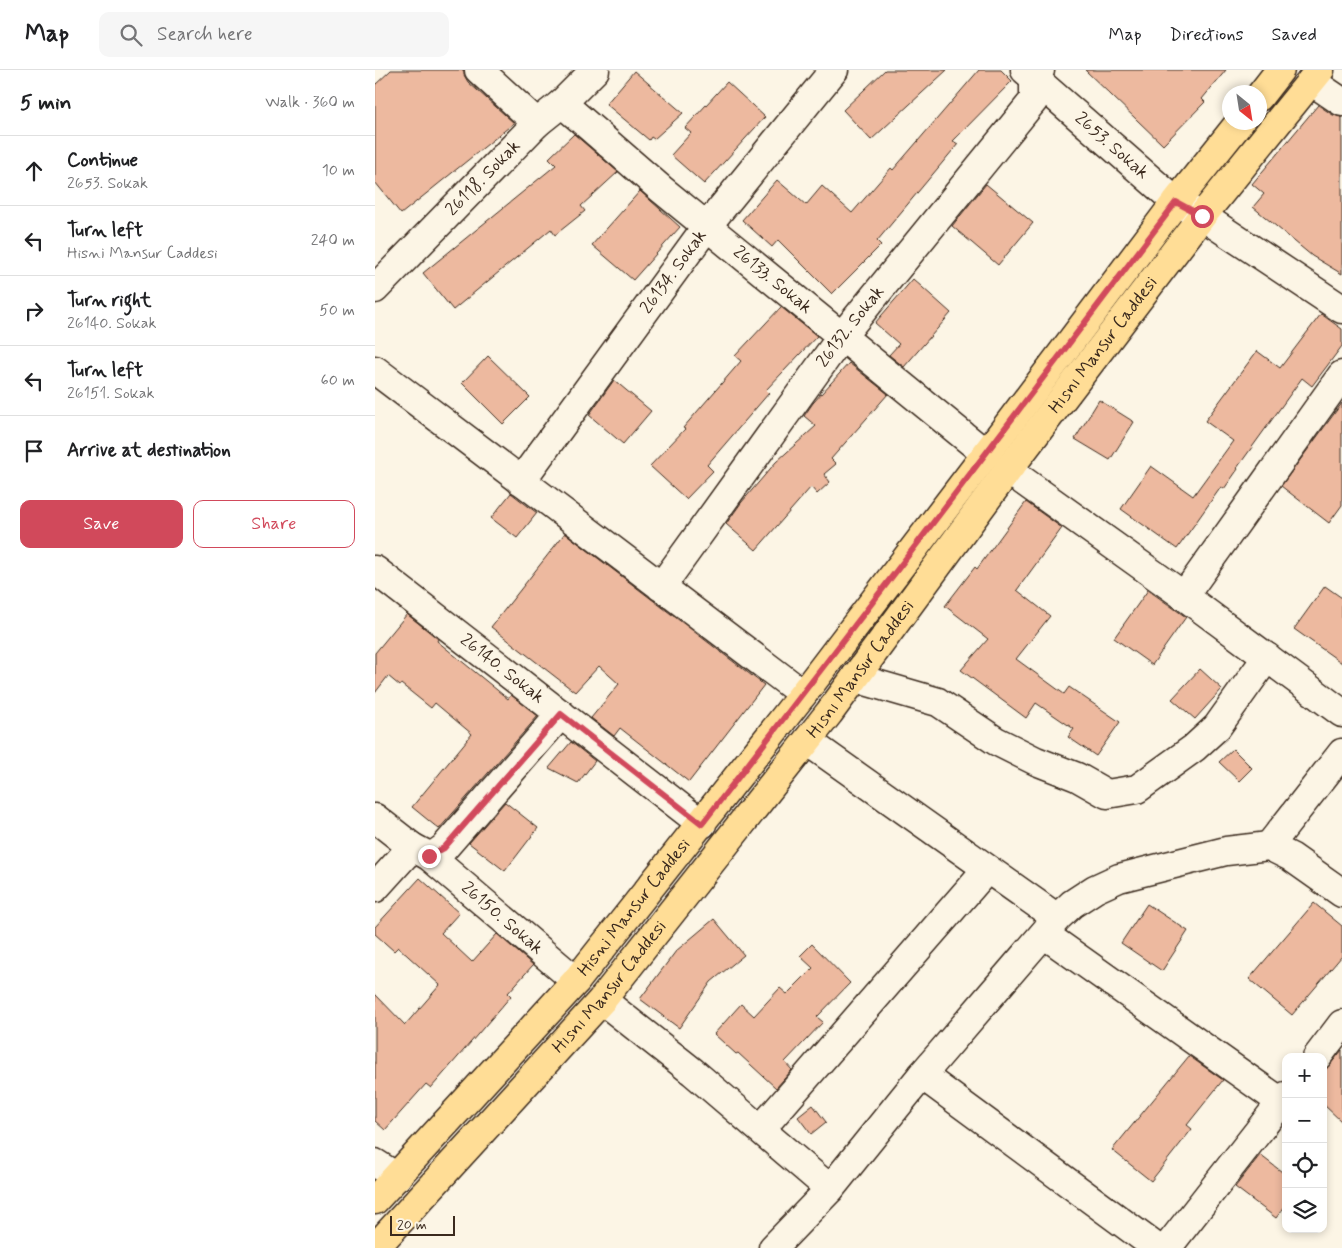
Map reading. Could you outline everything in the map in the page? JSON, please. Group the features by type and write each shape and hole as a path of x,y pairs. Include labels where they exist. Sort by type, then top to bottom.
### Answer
{"main road":[{"path":"1267,87 1280,70"},
{"name":"Hısnı Mansur Caddesi","path":"375,1248 602,1000 807,741 856,676 997,462 1316,76"},
{"name":"Hisni Mansur Caddesi","path":"375,1200 386,1170 576,981 803,694 997,462 1176,202 1234,130"}],"street":[{"path":"479,70 537,123"},
{"name":"26118. Sokak","path":"375,289 537,123 562,103 595,70"},
{"name":"26134. Sokak","path":"521,481 707,226 834,70"},
{"name":"2653. Sokak","path":"1033,72 1176,202 1202,216 1342,309"},
{"name":"26132. Sokak","path":"661,587 843,336 1034,100 1033,72"},
{"path":"1316,76 1342,102"},
{"name":"26133. Sokak","path":"562,103 661,189 997,462 1184,596 1342,713"},
{"path":"375,370 803,694"},
{"path":"1184,596 1342,376"},
{"name":"26140. Sokak","path":"379,579 561,714 702,824"},
{"path":"856,676 869,682 938,702 996,741 1036,761 1077,777 1107,794 1137,790 1194,748 1217,727 1267,658"},
{"path":"375,888 420,851 444,848 561,714"},
{"path":"807,741 987,869 1051,926 1282,1098"},
{"path":"1269,846 1342,753"},
{"name":"26150. Sokak","path":"375,818 420,851 576,981"},
{"path":"773,1248 830,1189 922,1075 1051,926 1073,904 1095,889 1119,878 1226,851 1269,846 1291,857 1342,893"},
{"path":"761,1129 987,869"},
{"path":"602,1000 693,1072 830,1189"},
{"path":"1320,1053 1342,1024"},
{"path":"922,1075 1157,1248"},
{"path":"1167,1248 1282,1100"}],"building":[{"path":"391,70 464,70 464,75 468,82 514,123 401,214 375,182 375,85"},
{"path":"885,70 947,70 871,140 843,110"},
{"path":"979,70 1001,70 1012,81 953,141 958,144 877,241 881,245 832,294 778,240 772,247 742,220 777,180 806,205 822,186 852,213 891,168 893,170"},
{"path":"1085,70 1226,70 1202,99 1205,102 1163,145"},
{"path":"634,71 683,113 654,139 651,137 649,140 606,104"},
{"path":"727,82 765,117 704,184 671,155 691,133 685,128"},
{"path":"1318,105 1333,115 1342,117 1342,274 1312,256 1253,207 1264,194 1252,184"},
{"path":"574,134 618,172 581,206 585,211 555,235 551,229 453,310 423,273 556,165 549,158"},
{"path":"986,184 1033,223 998,265 952,226"},
{"path":"640,191 680,227 633,280 592,245"},
{"path":"913,279 951,313 904,367 889,355 899,344 875,323"},
{"path":"781,307 817,336 766,390 769,393 707,465 713,471 686,499 650,466 685,429 683,428 741,361 735,356"},
{"path":"1321,314 1342,329 1342,346 1312,386 1302,378 1224,489 1221,487 1177,549 1121,509 1151,466 1193,496 1233,441 1205,421 1257,351 1280,368"},
{"path":"488,356 530,397 503,424 462,383"},
{"path":"849,363 888,394 831,459 836,464 824,474 830,482 817,494 811,487 756,550 726,524 741,503 776,462 816,426 804,416 813,403"},
{"path":"614,380 651,411 623,444 589,415"},
{"path":"1099,400 1134,422 1110,460 1075,439"},
{"path":"1342,403 1342,505 1329,523 1281,486"},
{"path":"511,493 537,513 517,538 491,518"},
{"path":"1026,502 1062,528 1017,590 1050,616 1016,659 1064,694 1069,687 1120,722 1096,756 1068,737 1074,729 1036,703 1026,718 961,670 988,639 945,606 975,567 977,569"},
{"path":"565,533 764,685 689,782 620,728 614,736 591,718 619,684 599,666 575,692 491,627"},
{"path":"1325,586 1342,598 1342,663 1294,629"},
{"path":"1148,590 1186,617 1152,665 1114,638"},
{"path":"407,614 508,699 511,695 538,716 439,829 412,807 472,734 435,703 431,708 388,676 375,693 375,653"},
{"path":"1200,669 1222,689 1195,719 1172,699"},
{"path":"571,742 595,761 578,783 549,768"},
{"path":"1233,749 1252,768 1239,781 1219,762"},
{"path":"505,802 538,828 505,871 469,843"},
{"path":"420,878 459,913 441,933 472,962 497,934 533,965 508,993 511,996 431,1088 426,1084 385,1130 375,1121 375,994 405,1025 440,985 398,947 394,951 375,934 375,927"},
{"path":"1314,903 1342,926 1342,956 1292,1015 1249,979"},
{"path":"1147,904 1188,931 1162,971 1121,943"},
{"path":"714,919 744,955 711,982 679,1028 640,999 676,951"},
{"path":"812,944 850,983 817,1017 823,1022 785,1062 792,1070 776,1088 714,1034 741,1004 754,1016 780,988 787,994 813,968 800,956"},
{"path":"1342,1050 1342,1122 1327,1108 1327,1068"},
{"path":"1189,1056 1223,1080 1187,1125 1192,1129 1151,1181 1112,1150"},
{"path":"813,1105 826,1122 811,1134 798,1117"},
{"path":"1260,1155 1282,1172 1282,1210 1276,1218 1235,1187"}],"route":[{"path":"429,856 444,848 561,714 702,824 986,454 1176,202 1202,216"}]}
